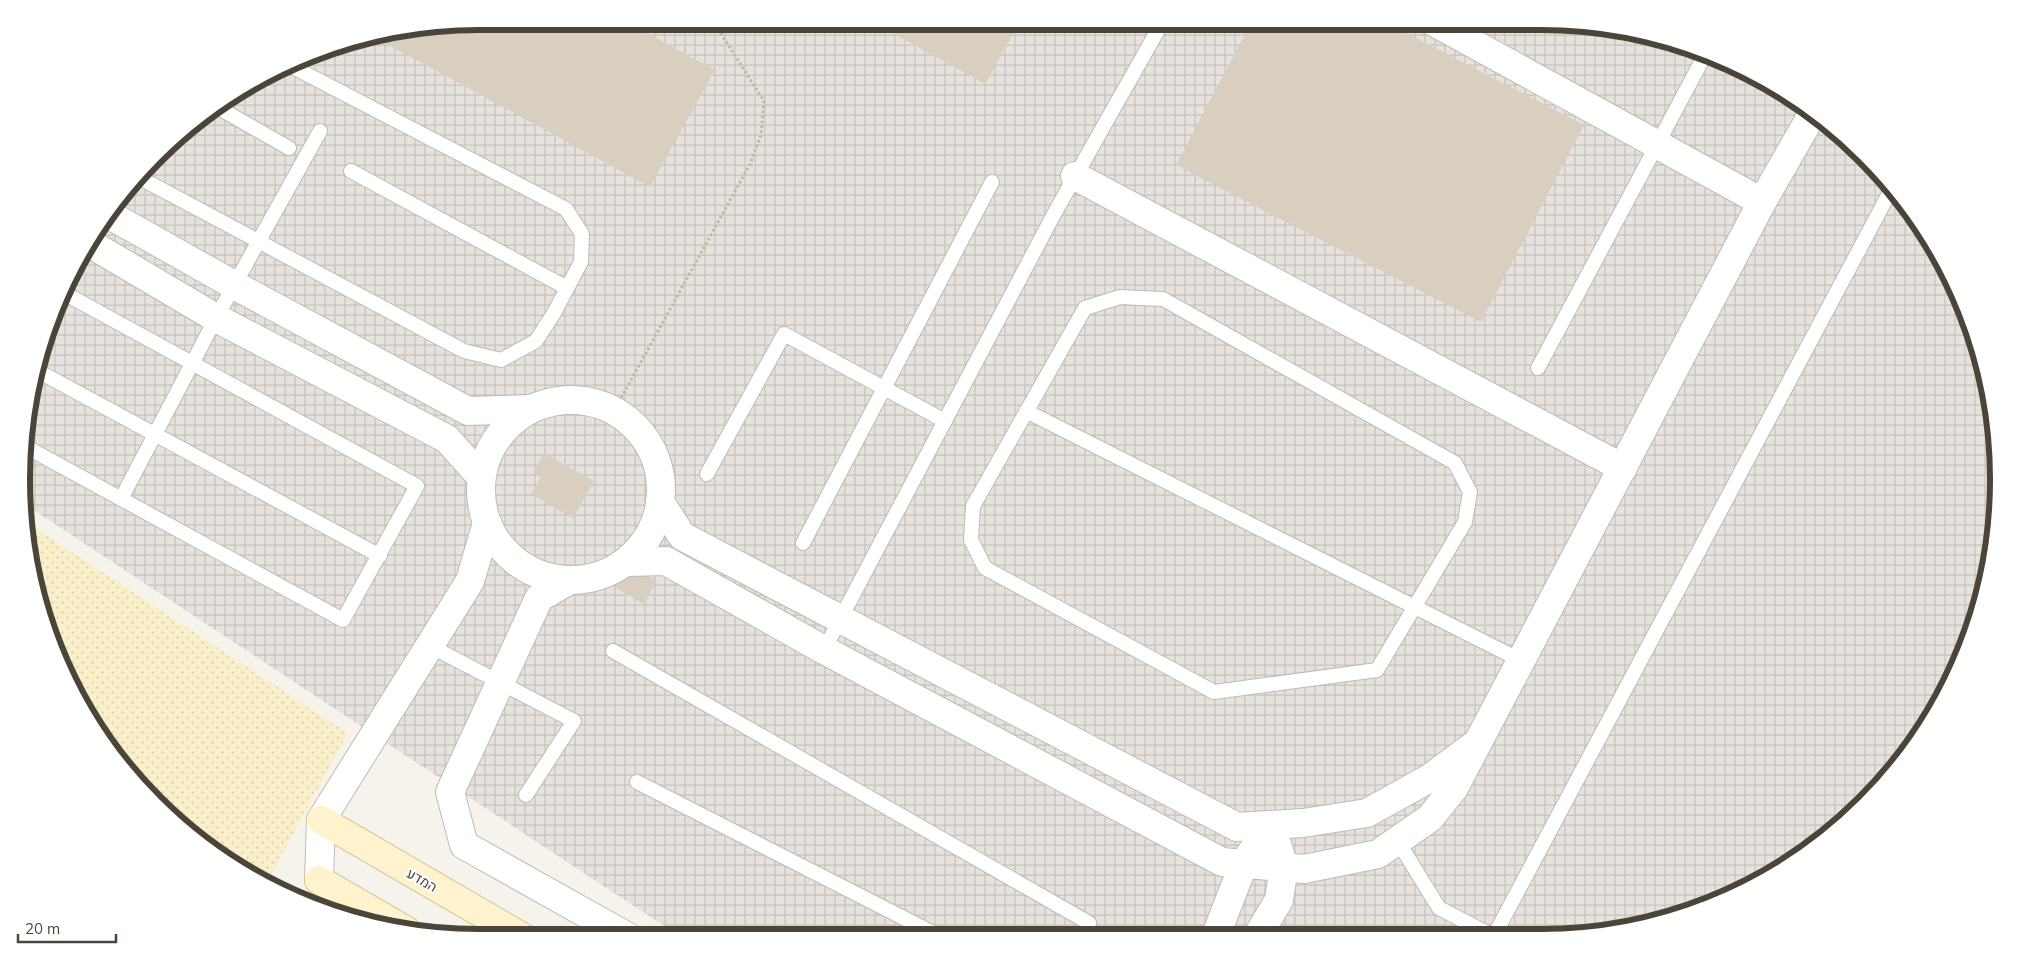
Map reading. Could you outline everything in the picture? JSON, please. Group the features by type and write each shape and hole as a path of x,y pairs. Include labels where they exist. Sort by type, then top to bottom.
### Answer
{"street":[{"path":"1448,30 1762,202"},
{"path":"626,562 666,561 824,650 1222,862 1304,869 1378,854 1430,818 1454,788 1762,202 1809,120"},
{"path":"1075,176 1622,468"},
{"path":"115,218 234,286 468,411 530,409 558,401 587,401 614,411 637,428 654,452 661,480 660,502 659,511 647,539 626,562 599,576 568,581 539,598 450,792 464,845 614,929"},
{"path":"95,247 216,318 447,439 481,477"},
{"path":"530,409 507,426 490,450 481,477 481,506 492,535 511,559 538,574 568,581"},
{"path":"660,502 682,536 1237,827 1302,823 1367,813 1430,778 1480,740"},
{"path":"386,919 319,880 321,820 470,581 487,523"},
{"name":"המדע","path":"321,820 509,929"},
{"path":"1218,929 1244,863 1271,825"},
{"path":"1262,929 1279,900 1284,867 1271,825"}],"lane":[{"path":"824,650 1075,176 1158,30"},
{"path":"1538,368 1702,60"},
{"path":"145,180 464,351 501,360 536,341 554,313 581,262 582,234 566,209 296,69"},
{"path":"222,111 289,148"},
{"path":"121,499 216,318 320,131"},
{"path":"351,172 567,288"},
{"path":"803,544 992,182"},
{"path":"1498,929 1888,195"},
{"path":"31,450 343,620 417,486 69,296"},
{"path":"1120,297 1163,299 1455,463 1470,492 1465,522 1414,607 1377,670 1214,692 985,568 971,540 973,506 1085,308 1120,297"},
{"path":"707,474 784,334 945,421"},
{"path":"43,374 380,556"},
{"path":"1026,411 1522,661"},
{"path":"430,646 574,721 526,795"},
{"path":"613,651 1089,923 1086,929"},
{"path":"637,782 925,929"},
{"path":"1398,840 1438,908 1479,929"}],"path":[{"path":"614,411 750,164 761,135 764,101 719,30"}],"shaded area":[{"path":"480,30 1540,30 1599,34 1657,45 1713,64 1765,90 1814,123 1858,162 1897,206 1930,255 1944,281 1956,307 1975,363 1986,421 1989,450 1990,480 1986,538 1975,596 1966,624 1956,652 1930,704 1897,753 1878,776 1837,817 1814,836 1765,869 1739,883 1713,895 1657,914 1599,925 1570,928 669,929 31,508 31,450 34,421 45,363 64,307 90,255 123,206 142,183 183,142 230,106 281,76 307,64 363,45 421,34"}],"sand":[{"path":"33,526 348,733 270,877 230,853 183,817 142,776 123,753 90,704 64,652 54,624 45,596"}],"building":[{"path":"642,30 715,70 650,187 382,41 450,31"},
{"path":"887,30 1015,30 985,84"},
{"path":"1247,30 1400,30 1584,125 1481,322 1176,165"},
{"path":"544,453 594,481 573,518 531,494 541,476 534,472"},
{"path":"629,565 657,581 644,604 616,588"}]}
